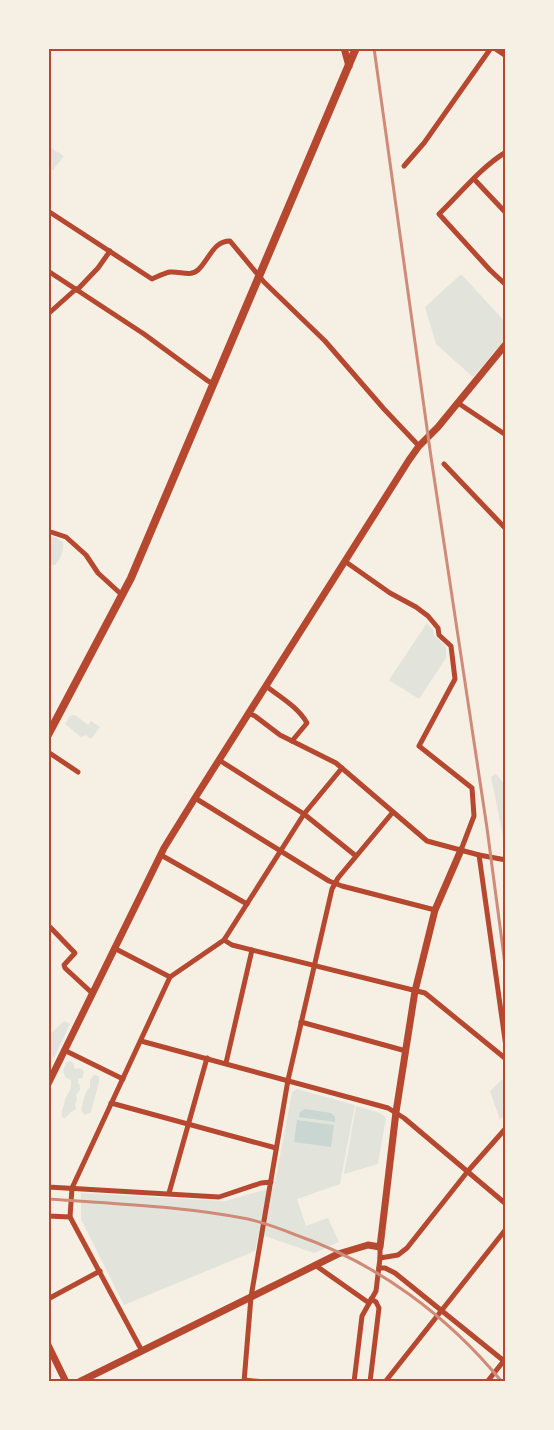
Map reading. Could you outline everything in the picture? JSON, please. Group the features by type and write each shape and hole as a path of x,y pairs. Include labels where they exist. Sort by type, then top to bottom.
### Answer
{"main road":[{"path":"48,735 130,578 357,48"}],"street":[{"path":"344,48 349,66"},
{"path":"404,166 424,143 493,48 506,56"},
{"path":"506,152 474,179 439,214 506,285"},
{"path":"474,179 506,213"},
{"path":"48,211 152,279 170,272 192,274 220,244 230,241 259,276 325,341 419,447"},
{"path":"48,314 98,268 110,251"},
{"path":"48,271 144,334 214,384"},
{"path":"48,1084 161,855 195,798 394,483 419,447 506,344"},
{"path":"458,403 506,435"},
{"path":"444,464 506,529"},
{"path":"48,531 66,537 86,555 98,573 122,595"},
{"path":"346,561 390,593 428,616 438,628 439,635 451,646 455,679 419,746 472,788 474,816 435,910 415,991 396,1112 380,1246 380,1268 376,1291 362,1316 354,1382"},
{"path":"266,686 289,703 307,723 292,741"},
{"path":"248,713 280,735 336,763 427,841 506,860"},
{"path":"48,752 78,772"},
{"path":"219,760 304,814 356,856"},
{"path":"142,1351 70,1217 72,1188 170,977 224,940 279,850 304,814 342,768"},
{"path":"195,798 335,884 435,910"},
{"path":"266,1382 244,1381 251,1297 288,1080 332,890 356,856 393,812"},
{"path":"161,855 247,904"},
{"path":"479,855 506,1047"},
{"path":"48,926 75,953 64,965 65,968 92,993"},
{"path":"224,940 232,945 425,993 506,1059"},
{"path":"114,948 170,977"},
{"path":"226,1063 252,950"},
{"path":"301,1022 406,1051"},
{"path":"141,1041 388,1108 396,1112 506,1204"},
{"path":"64,1050 123,1079"},
{"path":"169,1193 207,1058"},
{"path":"111,1104 276,1148"},
{"path":"380,1258 398,1255 407,1248 468,1171 506,1128"},
{"path":"48,1186 219,1197 261,1183 271,1182"},
{"path":"48,1216 70,1217"},
{"path":"385,1382 506,1229"},
{"path":"79,1382 338,1254 368,1245 380,1246"},
{"path":"315,1265 370,1301 376,1302 379,1308 370,1382"},
{"path":"380,1268 395,1273 505,1359 487,1382"},
{"path":"48,1299 100,1272"},
{"path":"48,1345 66,1382"}],"shaded area":[{"path":"48,146 64,156 53,170 48,171"},
{"path":"460,275 506,323 506,338 473,377 436,344 425,307"},
{"path":"48,536 63,542 62,554 55,565 48,564"},
{"path":"427,623 434,635 446,647 446,658 419,699 389,680"},
{"path":"75,715 88,725 91,721 100,727 91,739 86,735 81,737 65,724 70,716"},
{"path":"496,774 506,786 506,851 491,777"},
{"path":"64,1021 70,1024 54,1058 48,1048 48,1036"},
{"path":"71,1061 75,1069 82,1069 84,1072 82,1078 78,1079 80,1090 76,1095 76,1109 65,1118 62,1117 62,1112 71,1088 71,1080 65,1077 63,1070 67,1062"},
{"path":"94,1075 99,1076 99,1082 91,1112 85,1115 81,1110 90,1087 90,1080"},
{"path":"505,1077 506,1113 500,1120 490,1091"},
{"path":"297,1089 355,1105 340,1184 297,1199 306,1226 328,1218 339,1242 314,1253 259,1234 255,1251 124,1305 81,1219 81,1193 225,1201 274,1187 292,1092"},
{"path":"356,1106 380,1113 386,1118 378,1164 344,1174"},
{"path":"305,1109 331,1113 335,1117 335,1122 299,1117 300,1112"},
{"path":"297,1120 334,1125 331,1147 294,1142"}],"railway":[{"path":"374,48 506,972"},
{"path":"48,1199 199,1211 248,1219 326,1247 355,1260 409,1294 458,1335 502,1382"}]}
